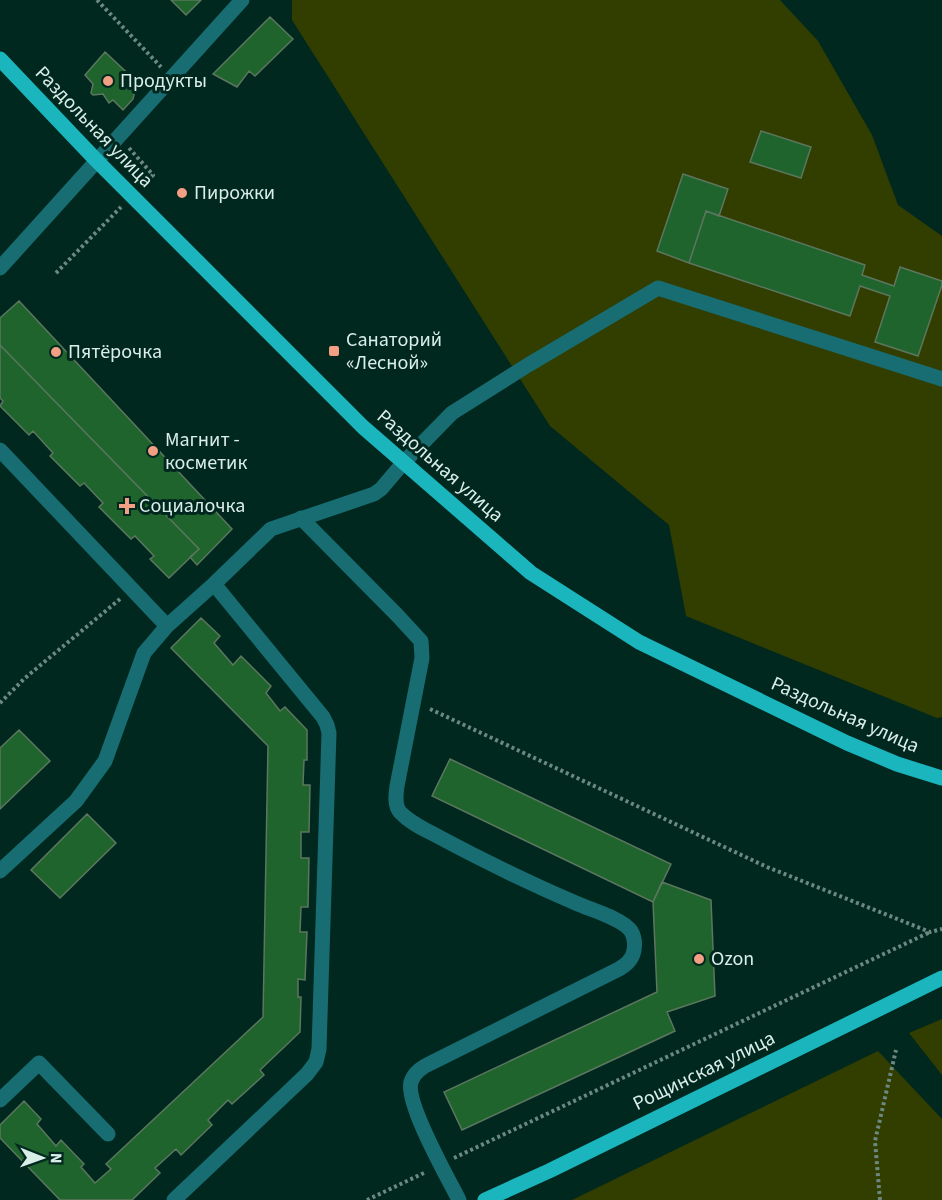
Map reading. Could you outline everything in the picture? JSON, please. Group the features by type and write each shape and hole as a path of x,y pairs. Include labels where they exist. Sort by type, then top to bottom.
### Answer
{"main road":[{"name":"Раздольная улица","path":"0,59 97,161 363,427 531,573 639,642 847,743 897,764 942,778"},
{"name":"Рощинская улица","path":"485,1200 549,1171 942,978"}],"lane":[{"path":"0,268 242,0"},
{"path":"0,871 75,801 105,761 144,653 167,626 272,529 374,494 453,413 528,365 658,288 942,379"},
{"path":"0,450 167,626"},
{"path":"301,518 421,641 422,658 397,786 396,801 399,811 415,824 453,844 559,896 616,920 631,932 635,945 631,960 619,969 423,1067 415,1074 410,1092 413,1103 459,1200"},
{"path":"174,1200 307,1074 316,1062 319,1049 329,734 327,725 323,717 214,584"},
{"path":"0,1100 39,1063 108,1134"}],"path":[{"path":"98,0 171,79"},
{"path":"0,703 25,678 132,589"},
{"path":"413,701 767,867 930,932"},
{"path":"367,1200 930,932 942,929"},
{"path":"880,1200 875,1141 896,1050"}],"green space":[{"path":"292,0 780,0 818,41 872,135 898,205 942,236 942,717 937,718 686,616 669,525 550,426 292,20"},
{"path":"942,1019 942,1075 909,1033"},
{"path":"878,1051 942,1119 942,1200 572,1200"}],"building":[{"path":"171,0 201,0 186,15"},
{"path":"270,17 293,39 255,76 249,71 237,87 213,74"},
{"path":"105,52 137,82 133,99 123,110 113,100 109,103 103,94 93,95 91,93 93,84 85,75"},
{"path":"761,131 811,147 801,178 750,162"},
{"path":"683,174 728,189 719,216 706,211 689,263 657,251"},
{"path":"706,211 865,265 862,275 894,286 900,267 942,281 918,356 875,342 890,296 860,286 850,316 689,263"},
{"path":"19,301 232,529 197,565 190,557 199,549 0,345 0,318"},
{"path":"0,345 199,549 169,578 150,559 154,556 135,536 131,539 99,507 103,503 84,483 80,486 50,456 53,453 33,431 29,435 0,406 3,401 0,398"},
{"path":"201,618 220,636 214,643 233,665 241,656 271,686 266,693 280,711 285,707 307,730 307,760 304,760 303,785 310,785 309,832 301,832 301,858 309,858 308,907 301,907 300,932 307,932 305,980 298,979 298,997 301,997 300,1032 260,1070 264,1075 232,1104 228,1100 208,1120 212,1125 181,1155 176,1149 155,1168 160,1173 132,1200 60,1200 0,1138 0,1125 24,1101 41,1119 37,1124 56,1146 61,1140 84,1164 81,1167 95,1183 111,1169 106,1164 263,1017 268,746 171,648"},
{"path":"19,730 50,761 0,809 0,748"},
{"path":"450,759 671,864 653,902 432,796"},
{"path":"87,814 116,843 60,898 31,870"},
{"path":"662,882 711,900 715,996 667,1012 675,1031 462,1130 444,1092 657,992 653,902"}],"place":[{"name":"Продукты","path":"108,81"},
{"name":"Пирожки","path":"182,193"},
{"name":"Санаторий «Лесной»","path":"334,351"},
{"name":"Пятёрочка","path":"56,352"},
{"name":"Магнит - косметик","path":"153,451"},
{"name":"Социалочка","path":"127,506"},
{"name":"Ozon","path":"699,959"}]}
